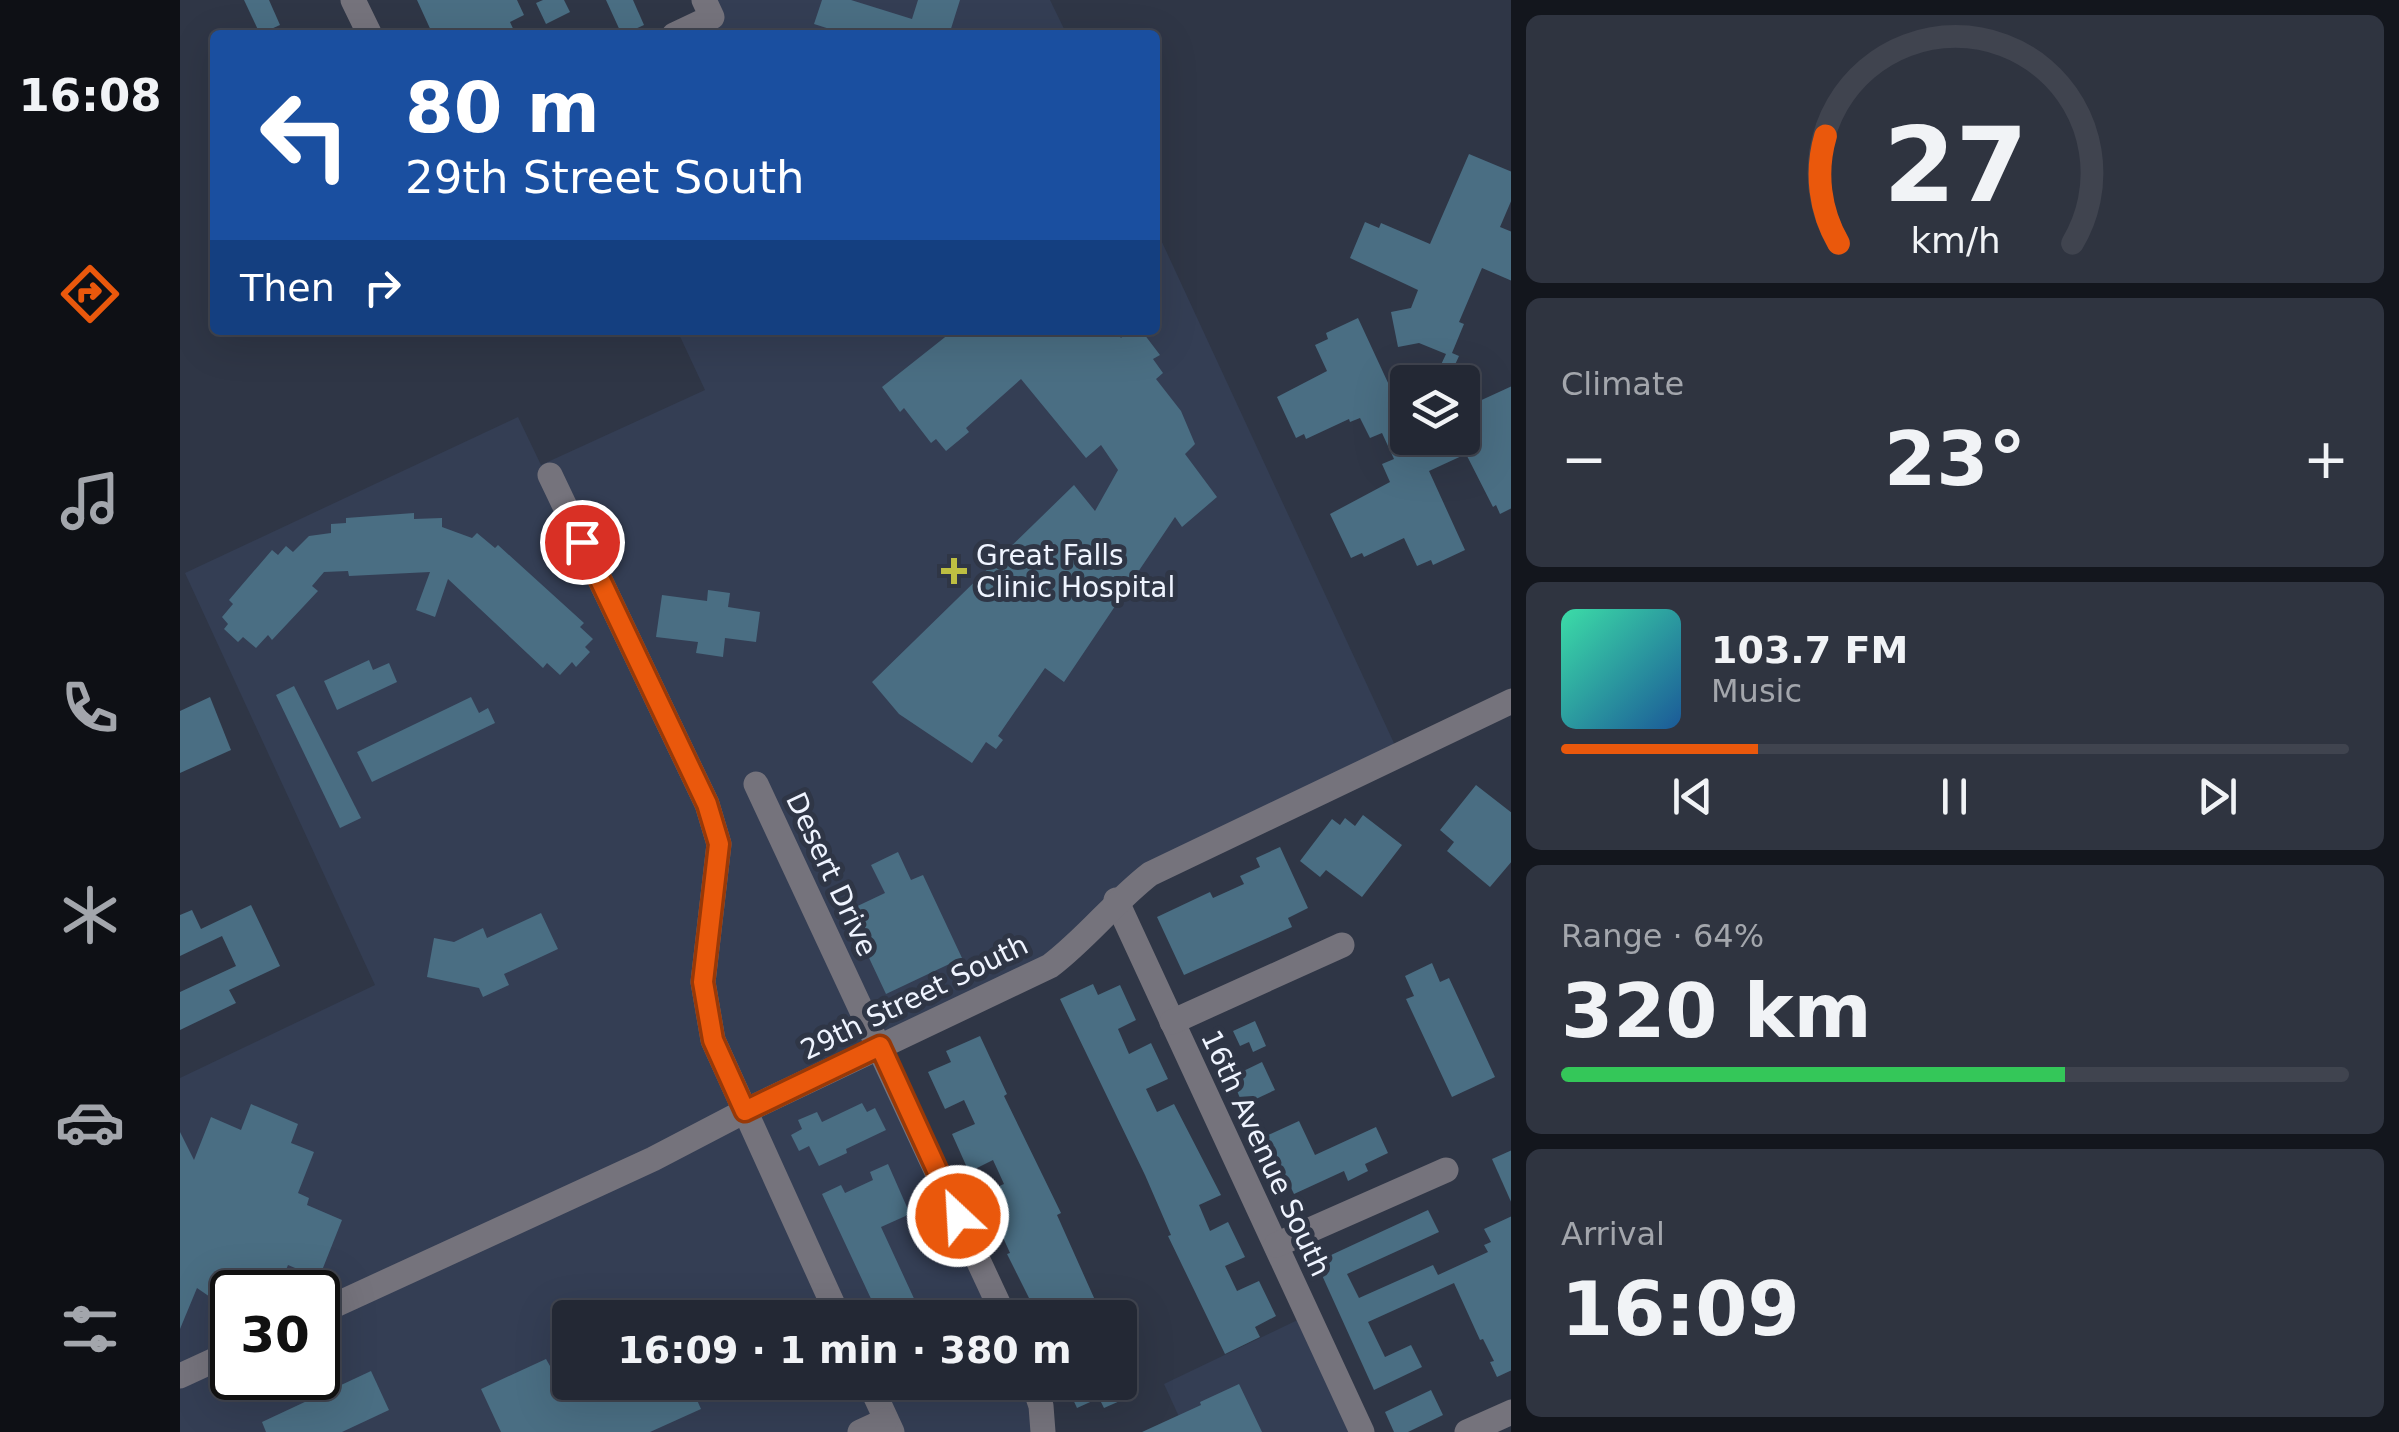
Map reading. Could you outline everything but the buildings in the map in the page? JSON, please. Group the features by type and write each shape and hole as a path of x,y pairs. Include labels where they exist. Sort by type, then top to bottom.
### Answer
{"street":[{"path":"353,0 368,30"},
{"path":"680,30 708,8"},
{"path":"550,475 700,788 715,830 719,844 703,982 713,1040 832,1300"},
{"name":"29th Street South","path":"340,1302 653,1159 1050,966 1079,944 1116,900 1150,874 1511,701"},
{"name":"Desert Drive","path":"756,784 997,1300"},
{"name":"16th Avenue South","path":"1116,900 1362,1432"},
{"path":"1172,1022 1342,945"},
{"path":"1276,1245 1446,1170"},
{"path":"180,1376 210,1362"},
{"path":"860,1432 889,1426 877,1400"},
{"path":"1039,1400 1042,1432"},
{"path":"1468,1432 1511,1412"}],"shaded area":[{"path":"704,0 1050,0 1065,30 685,30 712,17"},
{"path":"1160,238 1399,754 1150,874 1079,944 880,1046 997,1300 552,1300 552,1400 1036,1400 1043,1432 180,1432 180,1078 375,985 185,573 518,417 541,465 705,390 679,335 1160,335"},
{"path":"1308,1315 1362,1432 1186,1432 1164,1384"}],"place":[{"name":"Great Falls Clinic Hospital","path":"954,571"}],"route":[{"path":"582,542 707,804 719,844 703,982 713,1040 745,1111 880,1046 958,1216"}]}
